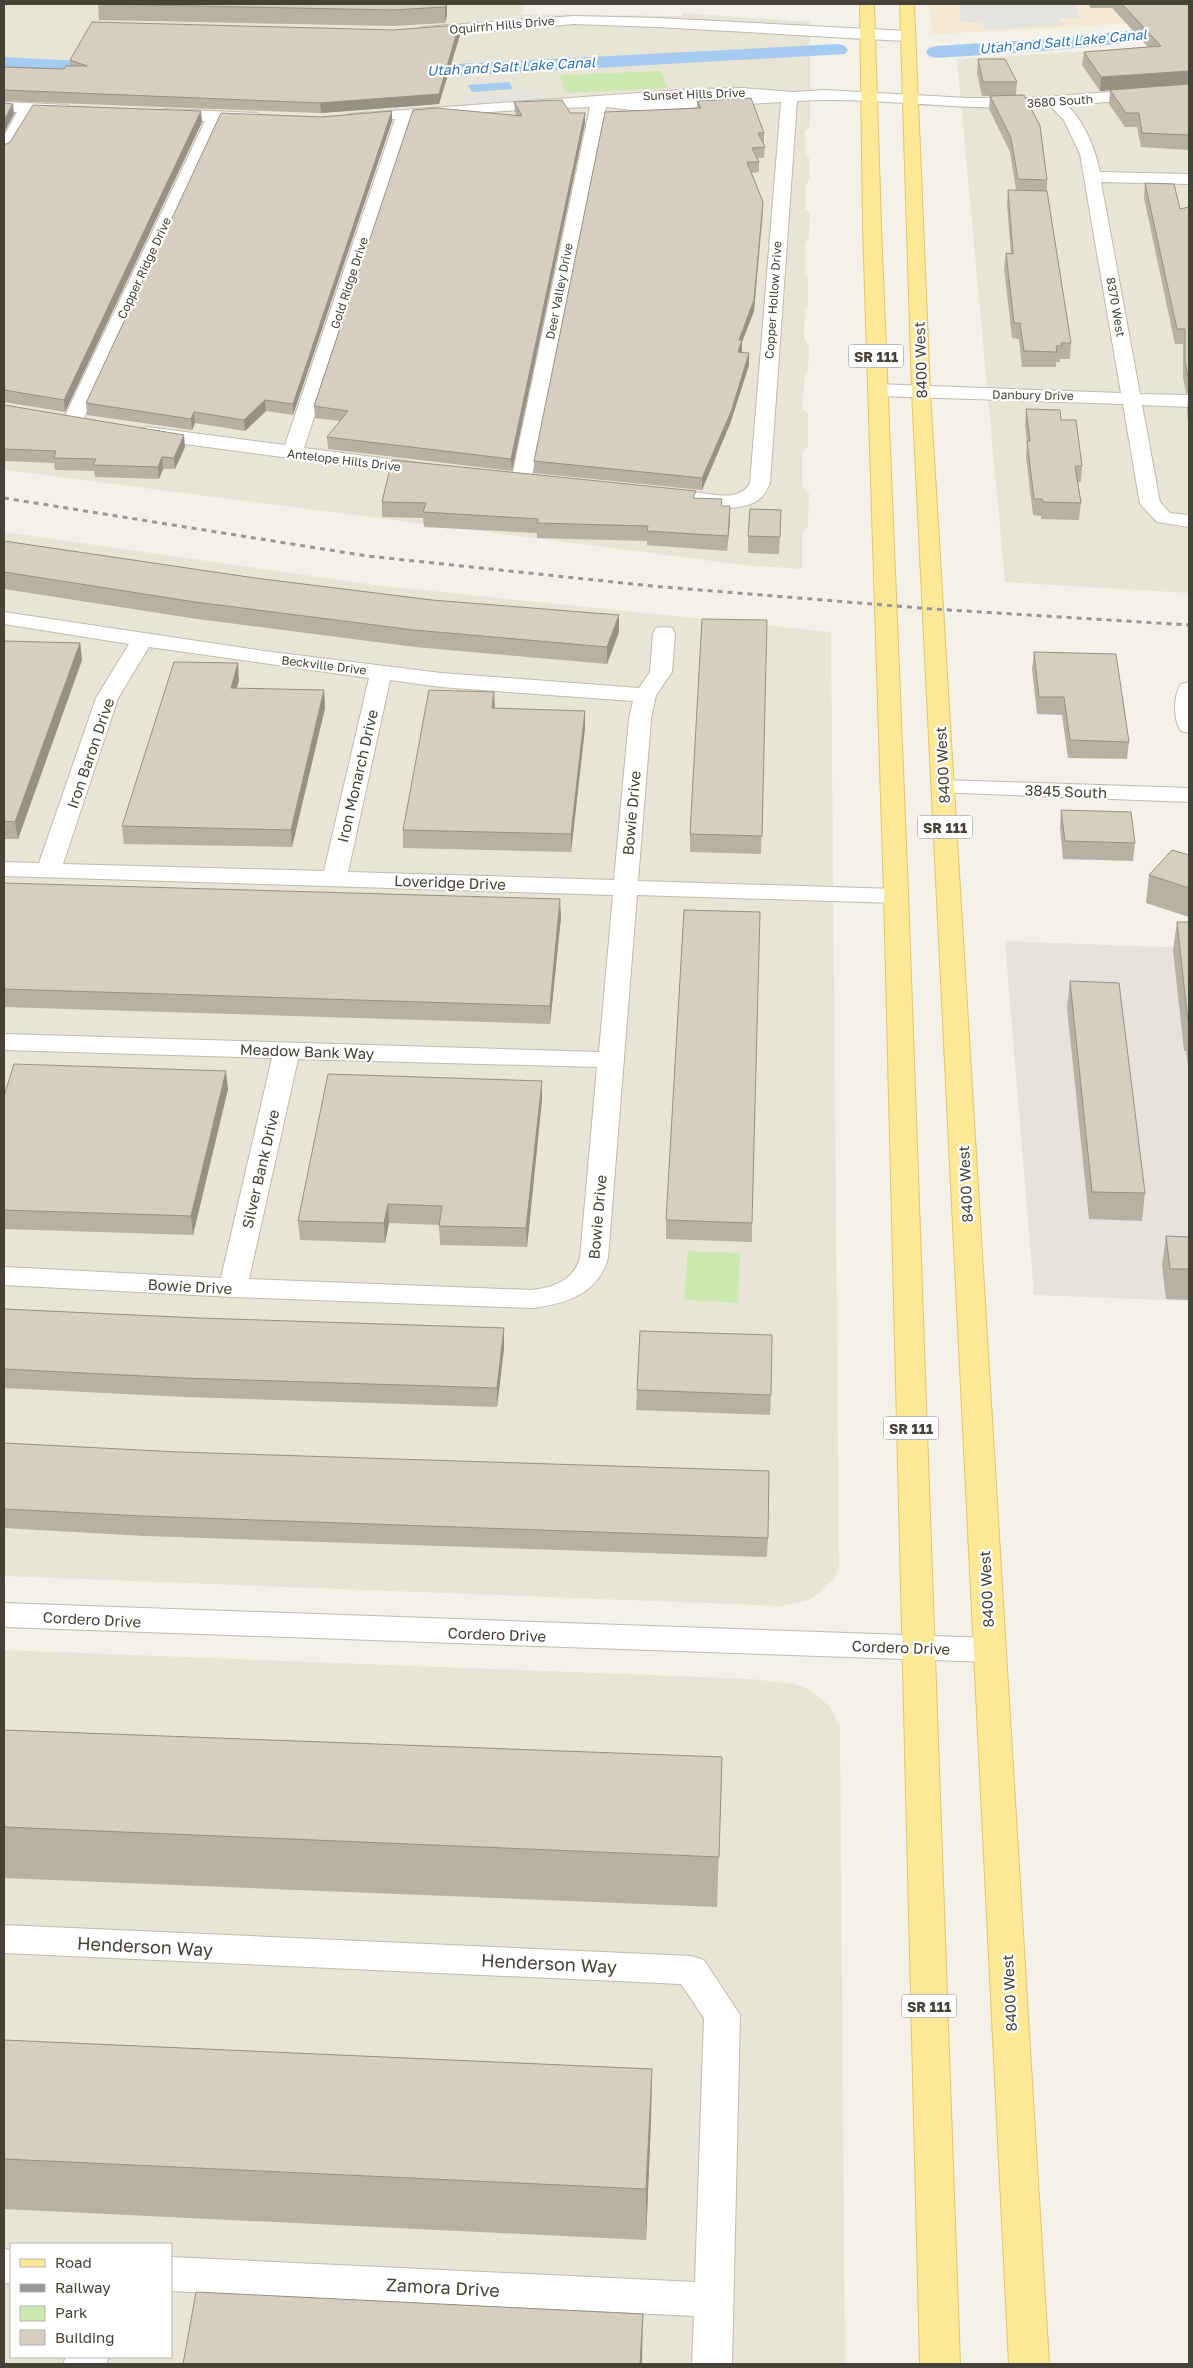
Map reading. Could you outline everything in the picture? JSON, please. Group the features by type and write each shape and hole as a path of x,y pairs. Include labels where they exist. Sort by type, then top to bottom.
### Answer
{"main road":[{"name":"SR 111","path":"867,4 877,390 896,896 917,1648 940,2364"},
{"name":"8400 West","path":"907,4 921,392 1029,2364"}],"street":[{"name":"Oquirrh Hills Drive","path":"408,33 575,20 687,22 868,35 908,36"},
{"name":"3680 South","path":"870,96 968,103 1054,102 1189,91"},
{"name":"Sunset Hills Drive","path":"336,119 548,103 600,102 636,97 749,92 789,96 870,96"},
{"name":"Copper Hollow Drive","path":"665,496 728,501 746,498 758,490 789,96"},
{"name":"Deer Valley Drive","path":"540,483 511,480 600,102"},
{"name":"8370 West","path":"1054,102 1071,118 1088,154 1150,504 1164,518 1189,521"},
{"path":"4,107 84,110"},
{"path":"4,149 28,108"},
{"path":"149,113 269,119"},
{"name":"Gold Ridge Drive","path":"292,453 405,114"},
{"name":"Copper Ridge Drive","path":"73,420 215,116"},
{"path":"1093,177 1189,179"},
{"name":"Danbury Drive","path":"877,390 1189,401"},
{"path":"53,417 92,423"},
{"name":"Antelope Hills Drive","path":"131,430 445,472"},
{"name":"Beckville Drive","path":"4,618 142,641 381,673 496,686 645,695"},
{"name":"Bowie Drive","path":"4,1276 233,1288 532,1299 555,1295 575,1287 586,1278 592,1269 594,1258 624,888 640,719 645,695 661,672 664,633"},
{"name":"Iron Baron Drive","path":"49,870 107,698 142,641"},
{"name":"Iron Monarch Drive","path":"334,879 381,673"},
{"path":"1189,689 1186,700 1189,726"},
{"name":"3845 South","path":"943,787 1189,795"},
{"name":"Loveridge Drive","path":"4,869 896,896"},
{"name":"Meadow Bank Way","path":"4,1042 610,1060"},
{"name":"Silver Bank Drive","path":"233,1288 287,1050"},
{"name":"Cordero Drive","path":"4,1615 192,1624 990,1650"},
{"name":"Henderson Way","path":"4,1939 691,1970 722,2015 712,2364"},
{"name":"Zamora Drive","path":"172,2274 714,2300"}],"shaded area":[{"path":"4,4 524,4 522,14 681,16 682,13 810,22 810,127 805,131 805,154 809,156 810,180 806,184 805,209 810,213 809,238 805,243 808,305 805,308 804,338 809,346 808,372 805,375 802,408 808,414 808,446 802,452 802,486 809,493 808,526 802,533 802,569 744,565 4,470"},
{"path":"930,4 1189,4 1157,21 1033,30 932,34"},
{"path":"960,4 1076,4 1079,18 1058,18 1064,25 987,30 981,23 960,22"},
{"path":"1189,42 1189,593 1005,582 957,59 1111,50"},
{"path":"540,92 543,98 464,104 460,98"},
{"path":"4,532 382,586 831,632 839,1566 835,1578 819,1593 809,1600 781,1606 4,1576"},
{"path":"1005,941 1189,948 1189,1301 1034,1295"},
{"path":"4,1650 751,1679 794,1684 809,1689 819,1697 830,1707 840,1728 845,2364 4,2364"}],"green space":[{"path":"661,71 667,88 565,93 560,75"},
{"path":"688,1251 740,1253 738,1303 684,1300"}],"water":[{"path":"509,82 513,89 472,92 468,85"}],"building":[{"path":"98,4 446,4 445,7 392,10"},
{"path":"1122,4 1189,4 1189,71 1101,77 1084,52 1161,46"},
{"path":"92,22 393,30 459,25 439,94 320,103 4,90 4,67 64,69 66,66 87,66 70,60"},
{"path":"978,59 1005,59 1017,82 983,82"},
{"path":"1189,84 1189,135 1142,133 1139,113 1126,113 1110,90"},
{"path":"1024,95 1040,126 1047,180 1018,179 1011,138 990,96"},
{"path":"751,98 764,133 758,133 765,147 752,148 759,162 747,162 763,202 754,300 739,340 742,340 738,352 749,353 731,412 702,478 534,461 605,112 701,108 697,101"},
{"path":"562,100 570,113 585,113 511,459 327,437 348,411 314,406 413,110 437,108 522,116 514,102"},
{"path":"4,103 13,104 4,120"},
{"path":"33,105 201,111 64,400 4,390 4,145 10,142"},
{"path":"392,111 293,404 265,400 244,420 194,412 191,419 86,403 221,113 321,117"},
{"path":"1145,183 1174,184 1180,209 1189,207 1189,378 1185,362 1185,329 1177,329"},
{"path":"1008,190 1047,191 1071,343 1061,343 1062,346 1056,346 1057,352 1024,351 1020,323 1014,323 1006,253 1013,254"},
{"path":"4,405 184,435 174,458 162,457 158,467 93,465 96,459 54,458 56,451 4,449"},
{"path":"1026,409 1060,410 1061,420 1076,420 1082,466 1075,466 1081,503 1043,502 1042,499 1034,499 1027,441 1030,441"},
{"path":"392,460 696,491 693,498 722,499 721,506 730,506 728,536 647,531 648,526 537,523 538,519 423,512 426,503 382,502"},
{"path":"750,509 781,510 780,537 748,536"},
{"path":"4,541 255,578 432,600 619,615 607,647 414,630 195,602 4,572"},
{"path":"702,619 767,620 762,836 690,834"},
{"path":"4,641 80,643 15,822 4,821"},
{"path":"1034,652 1116,654 1129,742 1070,740 1064,697 1039,697"},
{"path":"174,662 238,663 231,688 324,690 291,830 122,826"},
{"path":"429,690 494,692 492,708 585,711 571,834 403,830"},
{"path":"1061,810 1131,812 1135,843 1065,841"},
{"path":"1172,850 1189,855 1189,888 1149,875"},
{"path":"4,883 560,899 550,1006 4,989"},
{"path":"684,910 760,912 752,1223 666,1220"},
{"path":"1177,922 1189,922 1189,1022 1188,1022"},
{"path":"1070,981 1119,983 1145,1193 1092,1192"},
{"path":"14,1064 226,1071 191,1216 4,1210 4,1096"},
{"path":"328,1074 542,1081 526,1228 439,1226 442,1206 388,1204 384,1223 298,1221"},
{"path":"1166,1236 1189,1237 1189,1269 1170,1269"},
{"path":"4,1309 199,1318 504,1328 497,1388 184,1378 4,1369"},
{"path":"640,1331 772,1335 771,1395 637,1390"},
{"path":"4,1443 179,1452 769,1471 768,1538 143,1516 4,1509"},
{"path":"4,1730 722,1757 719,1857 4,1827"},
{"path":"4,2040 652,2069 646,2189 4,2159"},
{"path":"196,2292 643,2314 640,2364 183,2364"}],"waterway":[{"name":"Utah and Salt Lake Canal","path":"936,52 1045,45 1189,31"},
{"name":"Utah and Salt Lake Canal","path":"399,73 838,50"},
{"name":"Utah and Salt Lake Canal","path":"4,63 117,69"}],"railway":[{"path":"4,498 367,556 652,586 933,609 1189,625"}]}
